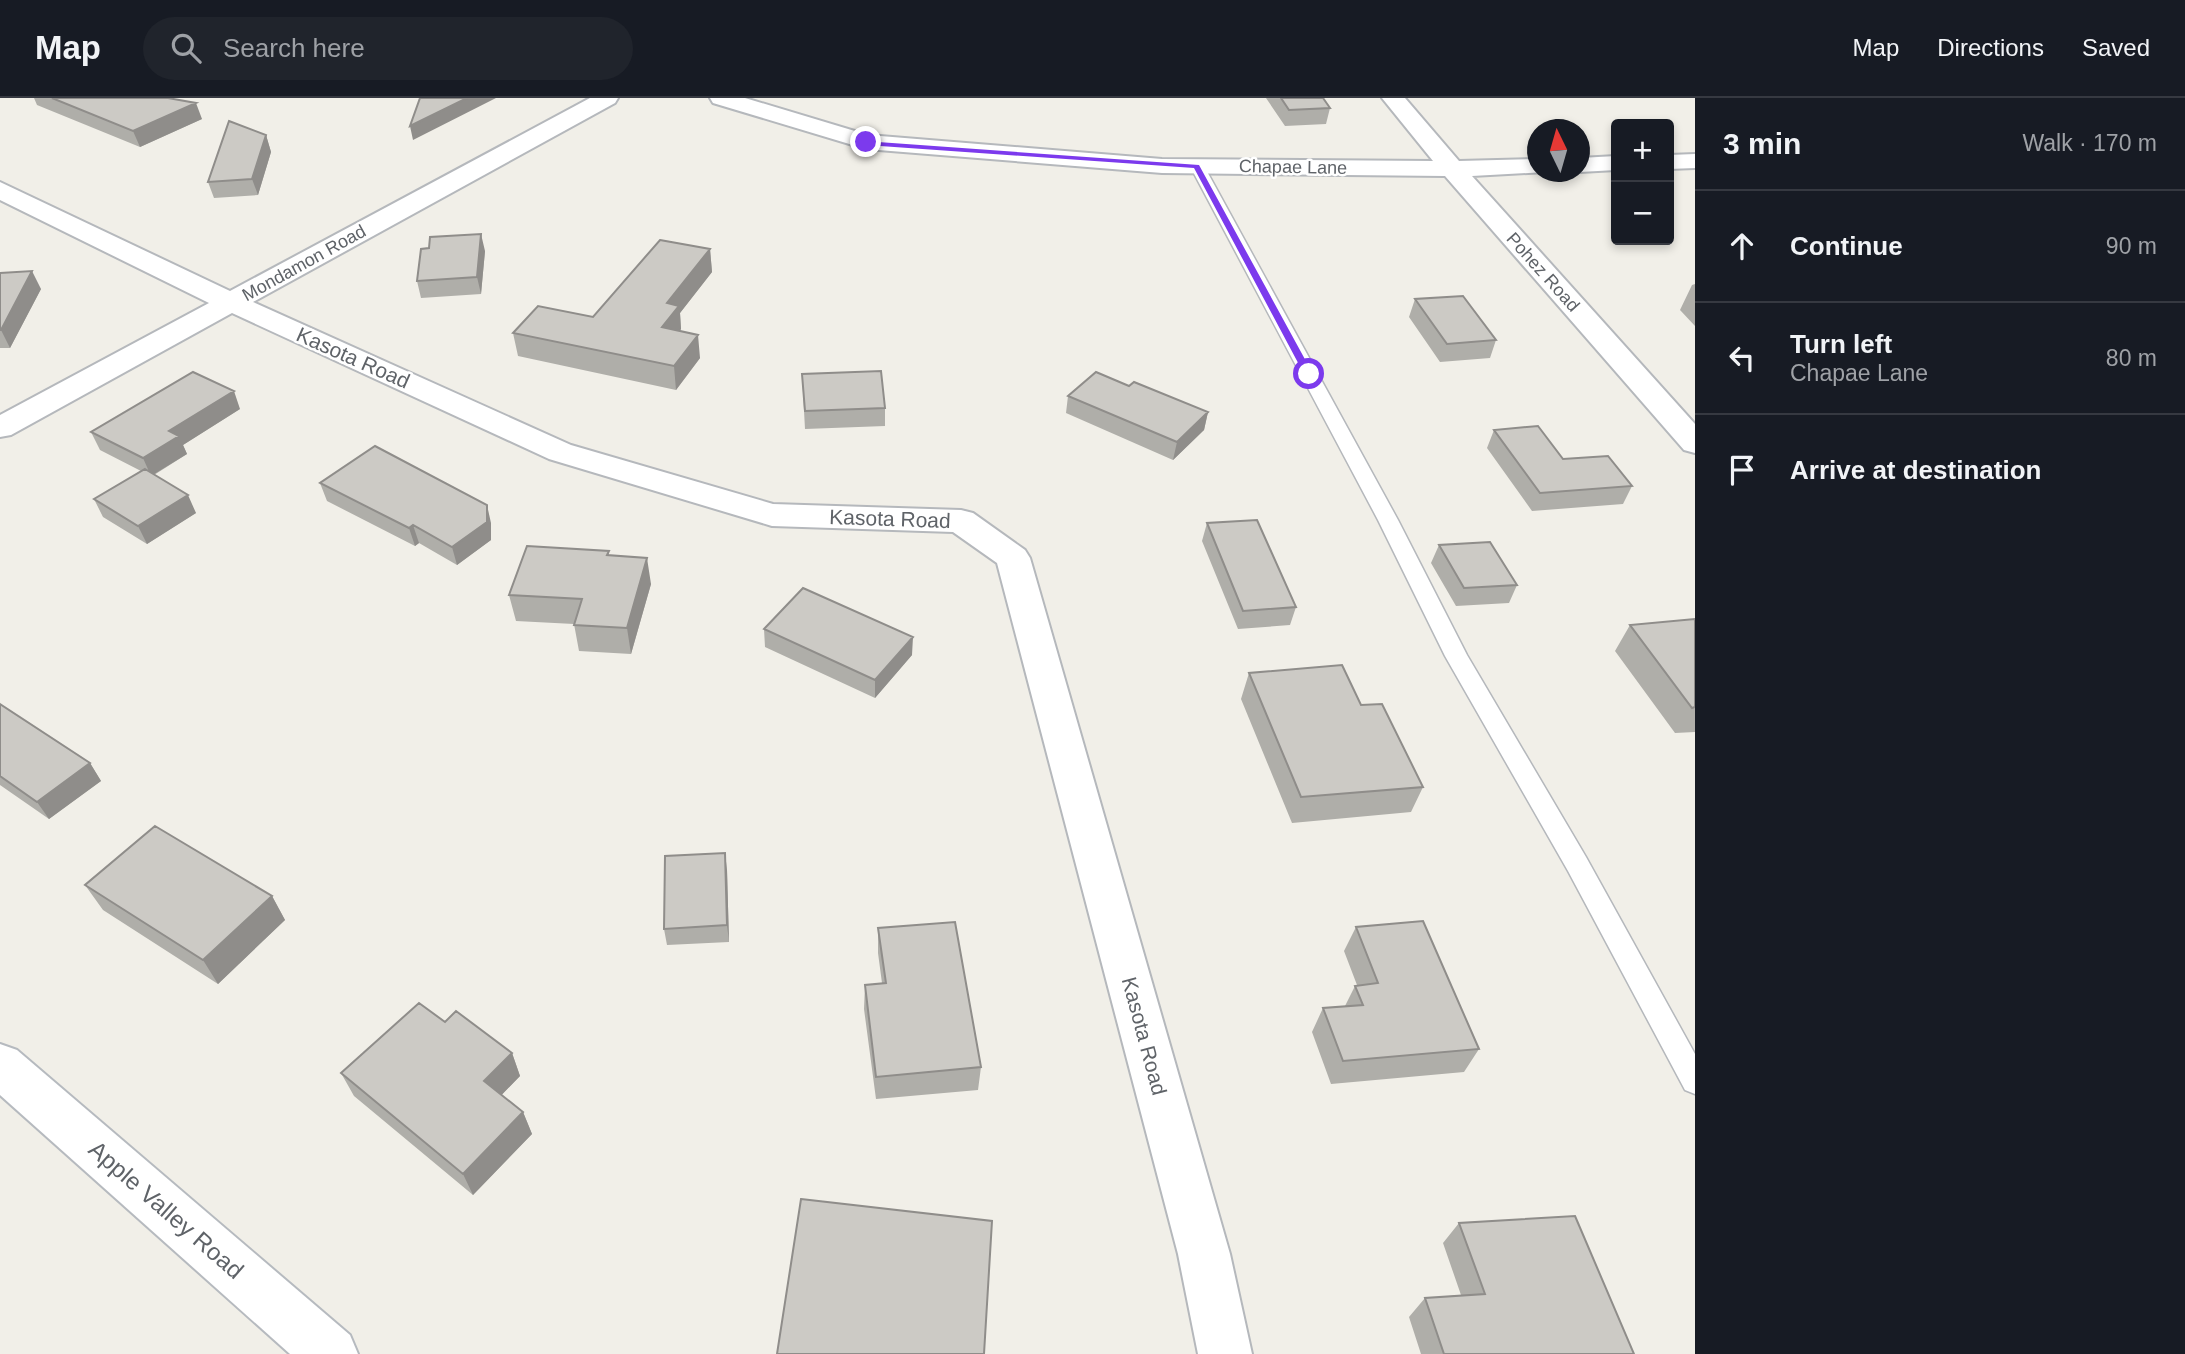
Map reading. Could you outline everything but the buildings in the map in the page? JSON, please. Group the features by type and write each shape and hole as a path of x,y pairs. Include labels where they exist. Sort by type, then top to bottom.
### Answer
{"street":[{"name":"Mondamon Road","path":"0,428 607,98"},
{"name":"Chapae Lane","path":"721,98 866,142 1197,166 1452,169 1527,166"},
{"name":"Pohez Road","path":"1393,98 1452,169 1695,443"},
{"path":"1674,162 1695,161"},
{"path":"1590,164 1611,163"},
{"name":"Kasota Road","path":"0,190 232,303 560,452 772,515 961,521 1013,558 1204,1254 1225,1354"},
{"name":"Apple Valley Road","path":"0,1065 331,1354"}],"lane":[{"path":"1197,166 1388,520 1456,656 1577,864 1695,1081"}],"route":[{"path":"866,142 1162,166 1197,166 1258,274 1309,374"}]}
